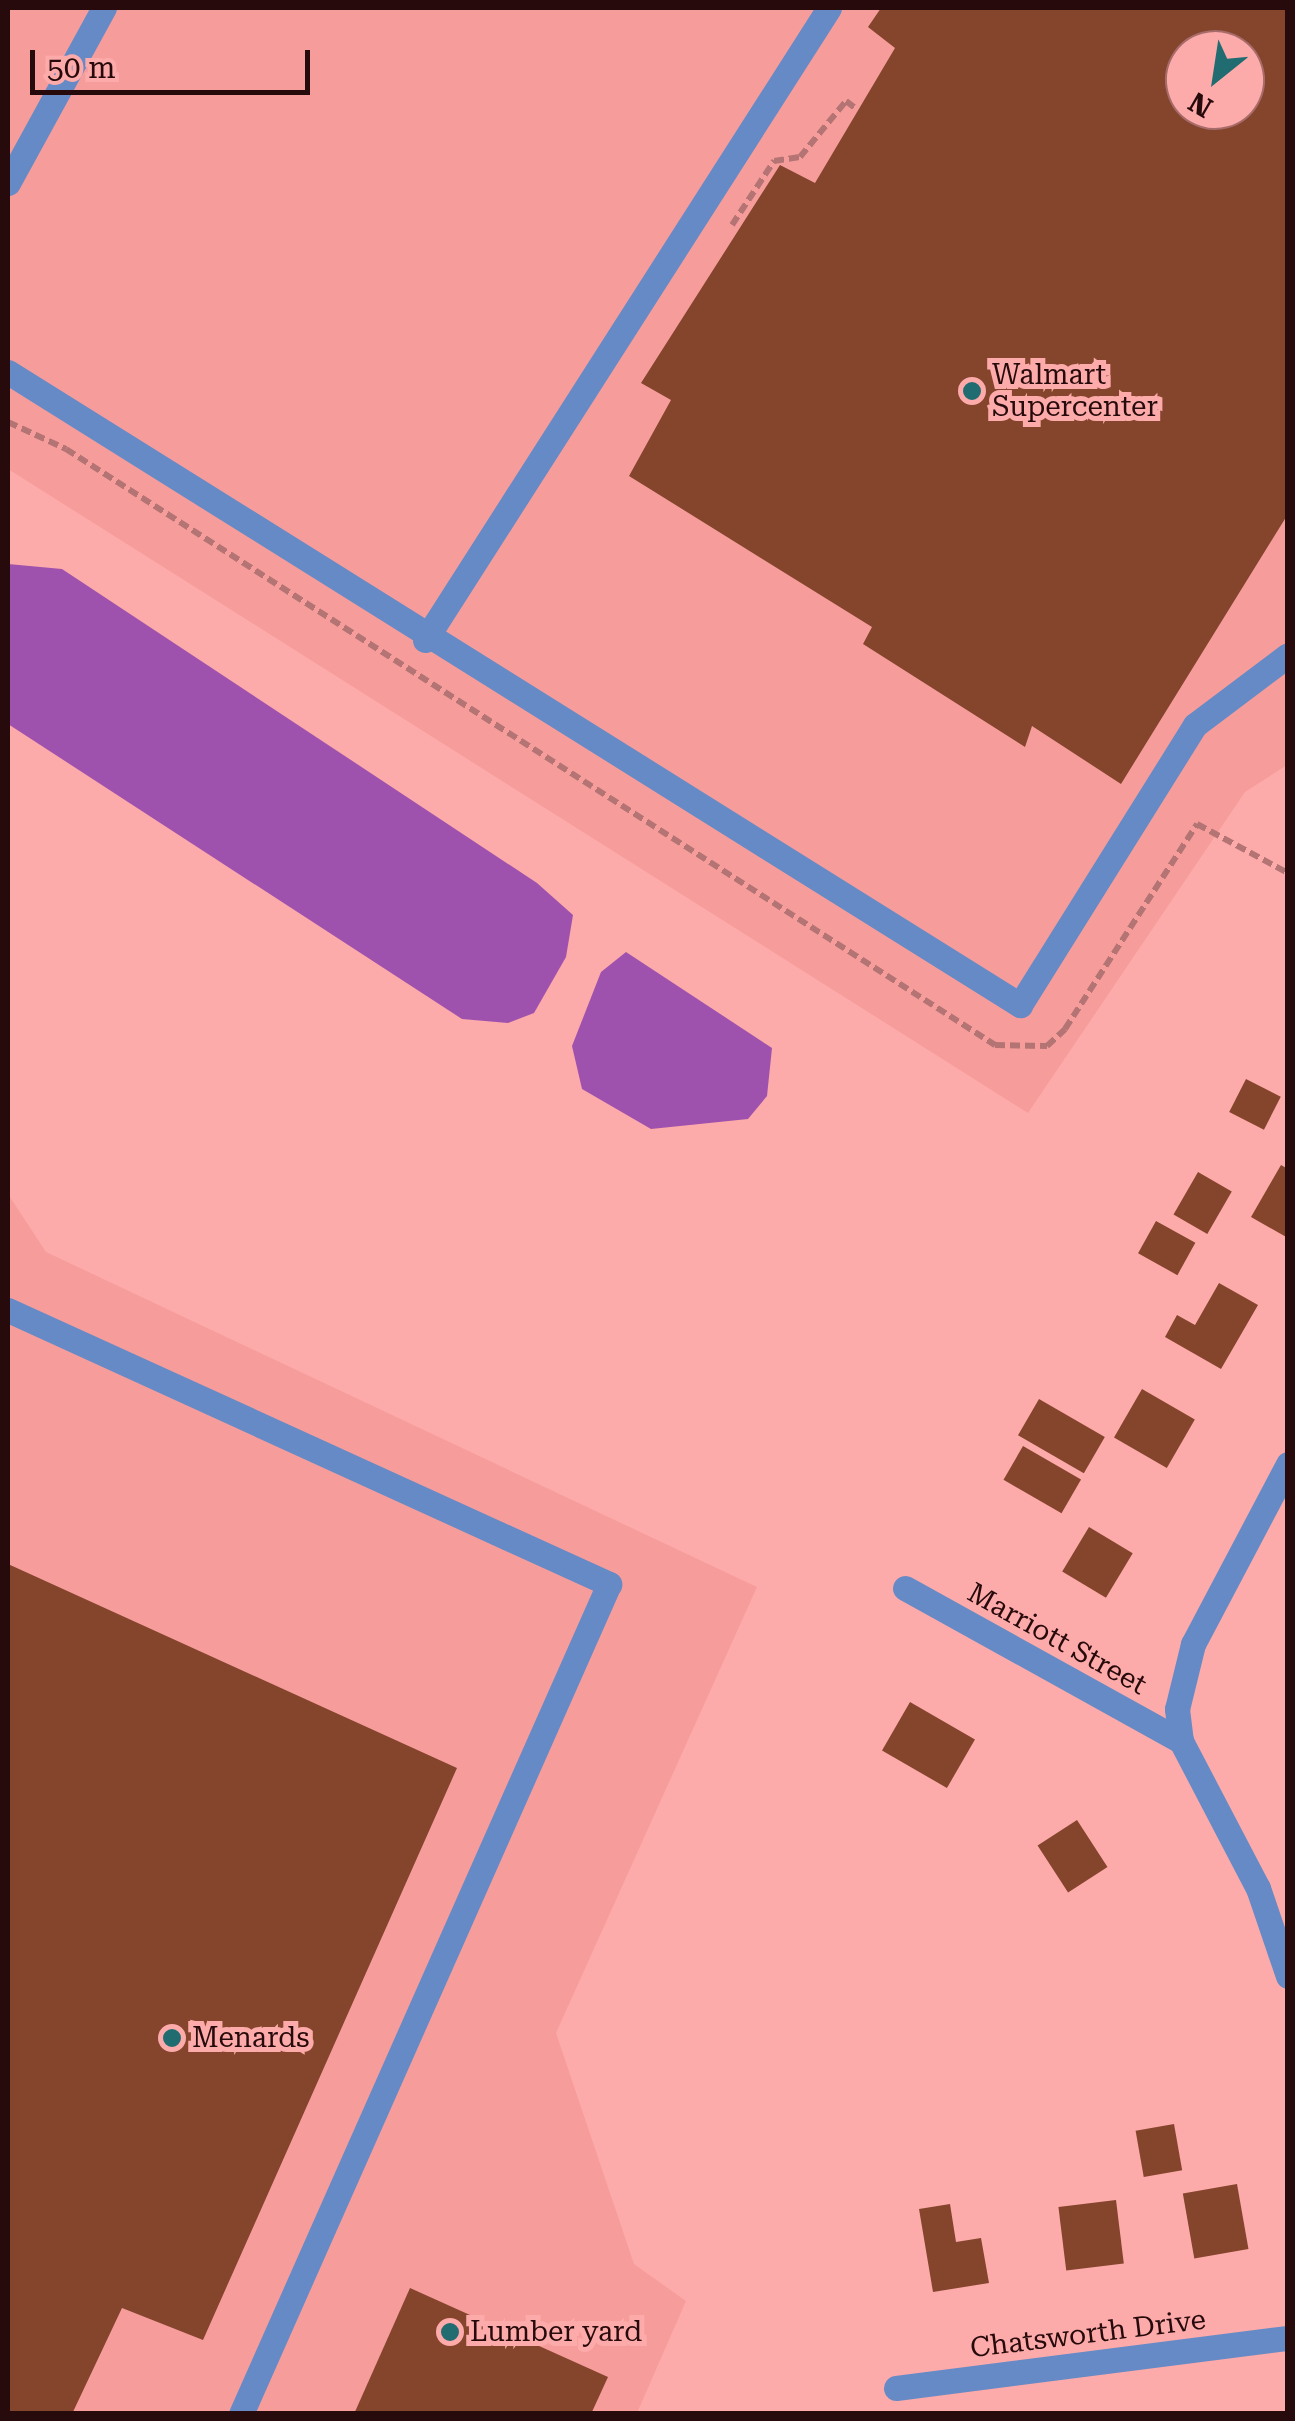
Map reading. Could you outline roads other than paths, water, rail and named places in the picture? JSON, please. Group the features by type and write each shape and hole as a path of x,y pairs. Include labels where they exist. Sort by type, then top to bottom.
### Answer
{"street":[{"path":"8,182 13,156 104,8"},
{"path":"425,640 829,8"},
{"path":"8,372 425,640 1020,1004 1196,725 1288,655"},
{"path":"8,1310 608,1584 241,2414"},
{"path":"1288,1464 1193,1644 1177,1709 1181,1741 1258,1888 1288,1976"},
{"name":"Marriott Street","path":"905,1588 1181,1741"},
{"name":"Chatsworth Drive","path":"896,2388 1288,2338"}],"place":[{"name":"Walmart Supercenter","path":"972,391"},
{"name":"Menards","path":"172,2038"},
{"name":"Lumber yard","path":"450,2332"}]}
